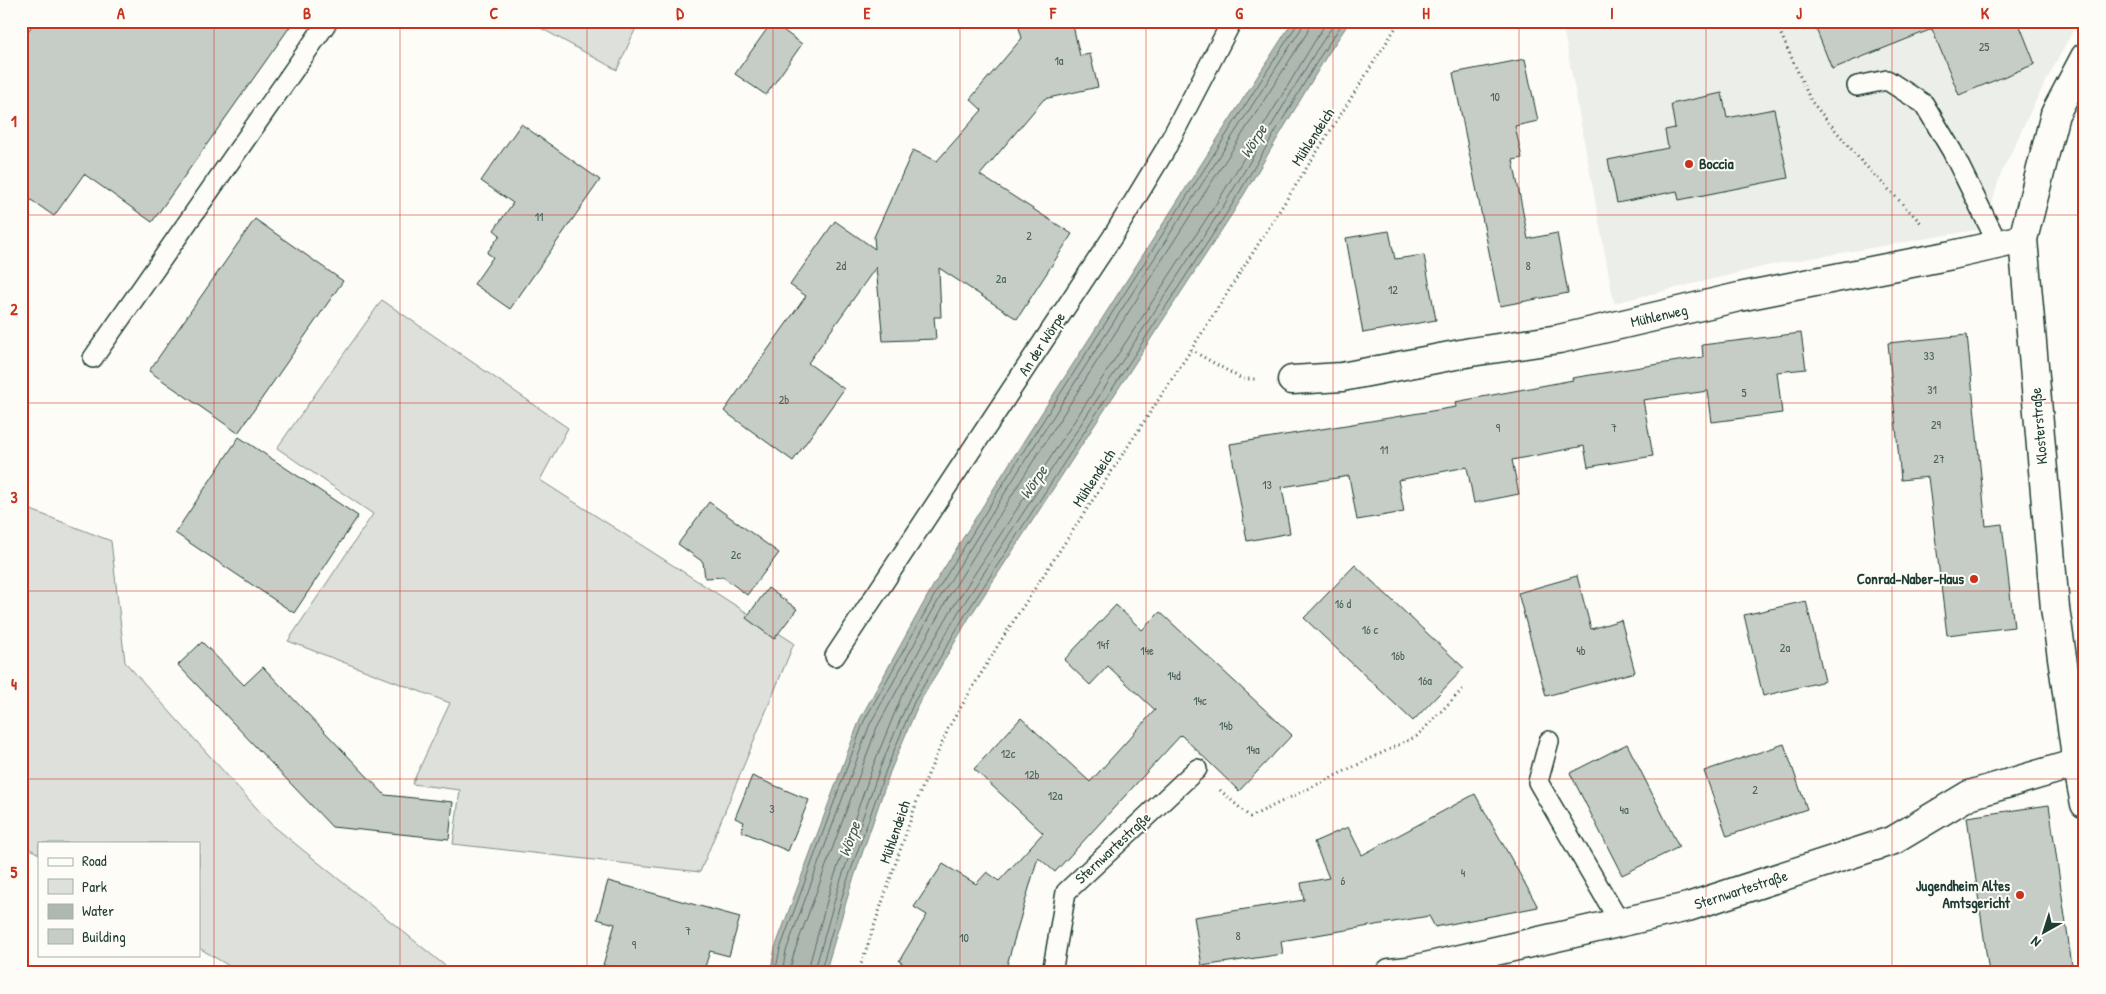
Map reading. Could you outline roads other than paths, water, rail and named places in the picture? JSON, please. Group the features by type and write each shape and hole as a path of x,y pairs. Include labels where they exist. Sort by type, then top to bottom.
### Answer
{"street":[{"name":"Klosterstraße","path":"2085,57 2055,114 2011,241 2055,608 2077,763 2085,804"},
{"name":"Mühlenweg","path":"1292,380 1342,377 1471,352 1559,339 1739,297 1952,255 2011,241"},
{"name":"Sternwartestraße","path":"1402,972 1688,907 1894,840 1969,795 2077,763"}],"lane":[{"path":"93,358 328,21"},
{"name":"An der Wörpe","path":"835,656 1113,236 1165,150 1232,21"},
{"path":"1858,86 1887,80 1924,104 1952,151 2011,241"},
{"path":"1549,741 1538,782 1620,923"},
{"name":"Sternwartestraße","path":"1052,973 1066,892 1197,769"}],"water":[{"name":"Wörpe","path":"1293,21 1350,21 1326,57 1234,211 969,618 918,705 890,772 850,889 825,973 770,973 775,948 860,719 933,586"}],"place":[{"name":"Boccia","path":"1689,164"},
{"name":"Conrad-Naber-Haus","path":"1974,579"},
{"name":"Jugendheim Altes Amtsgericht","path":"2020,895"}]}
